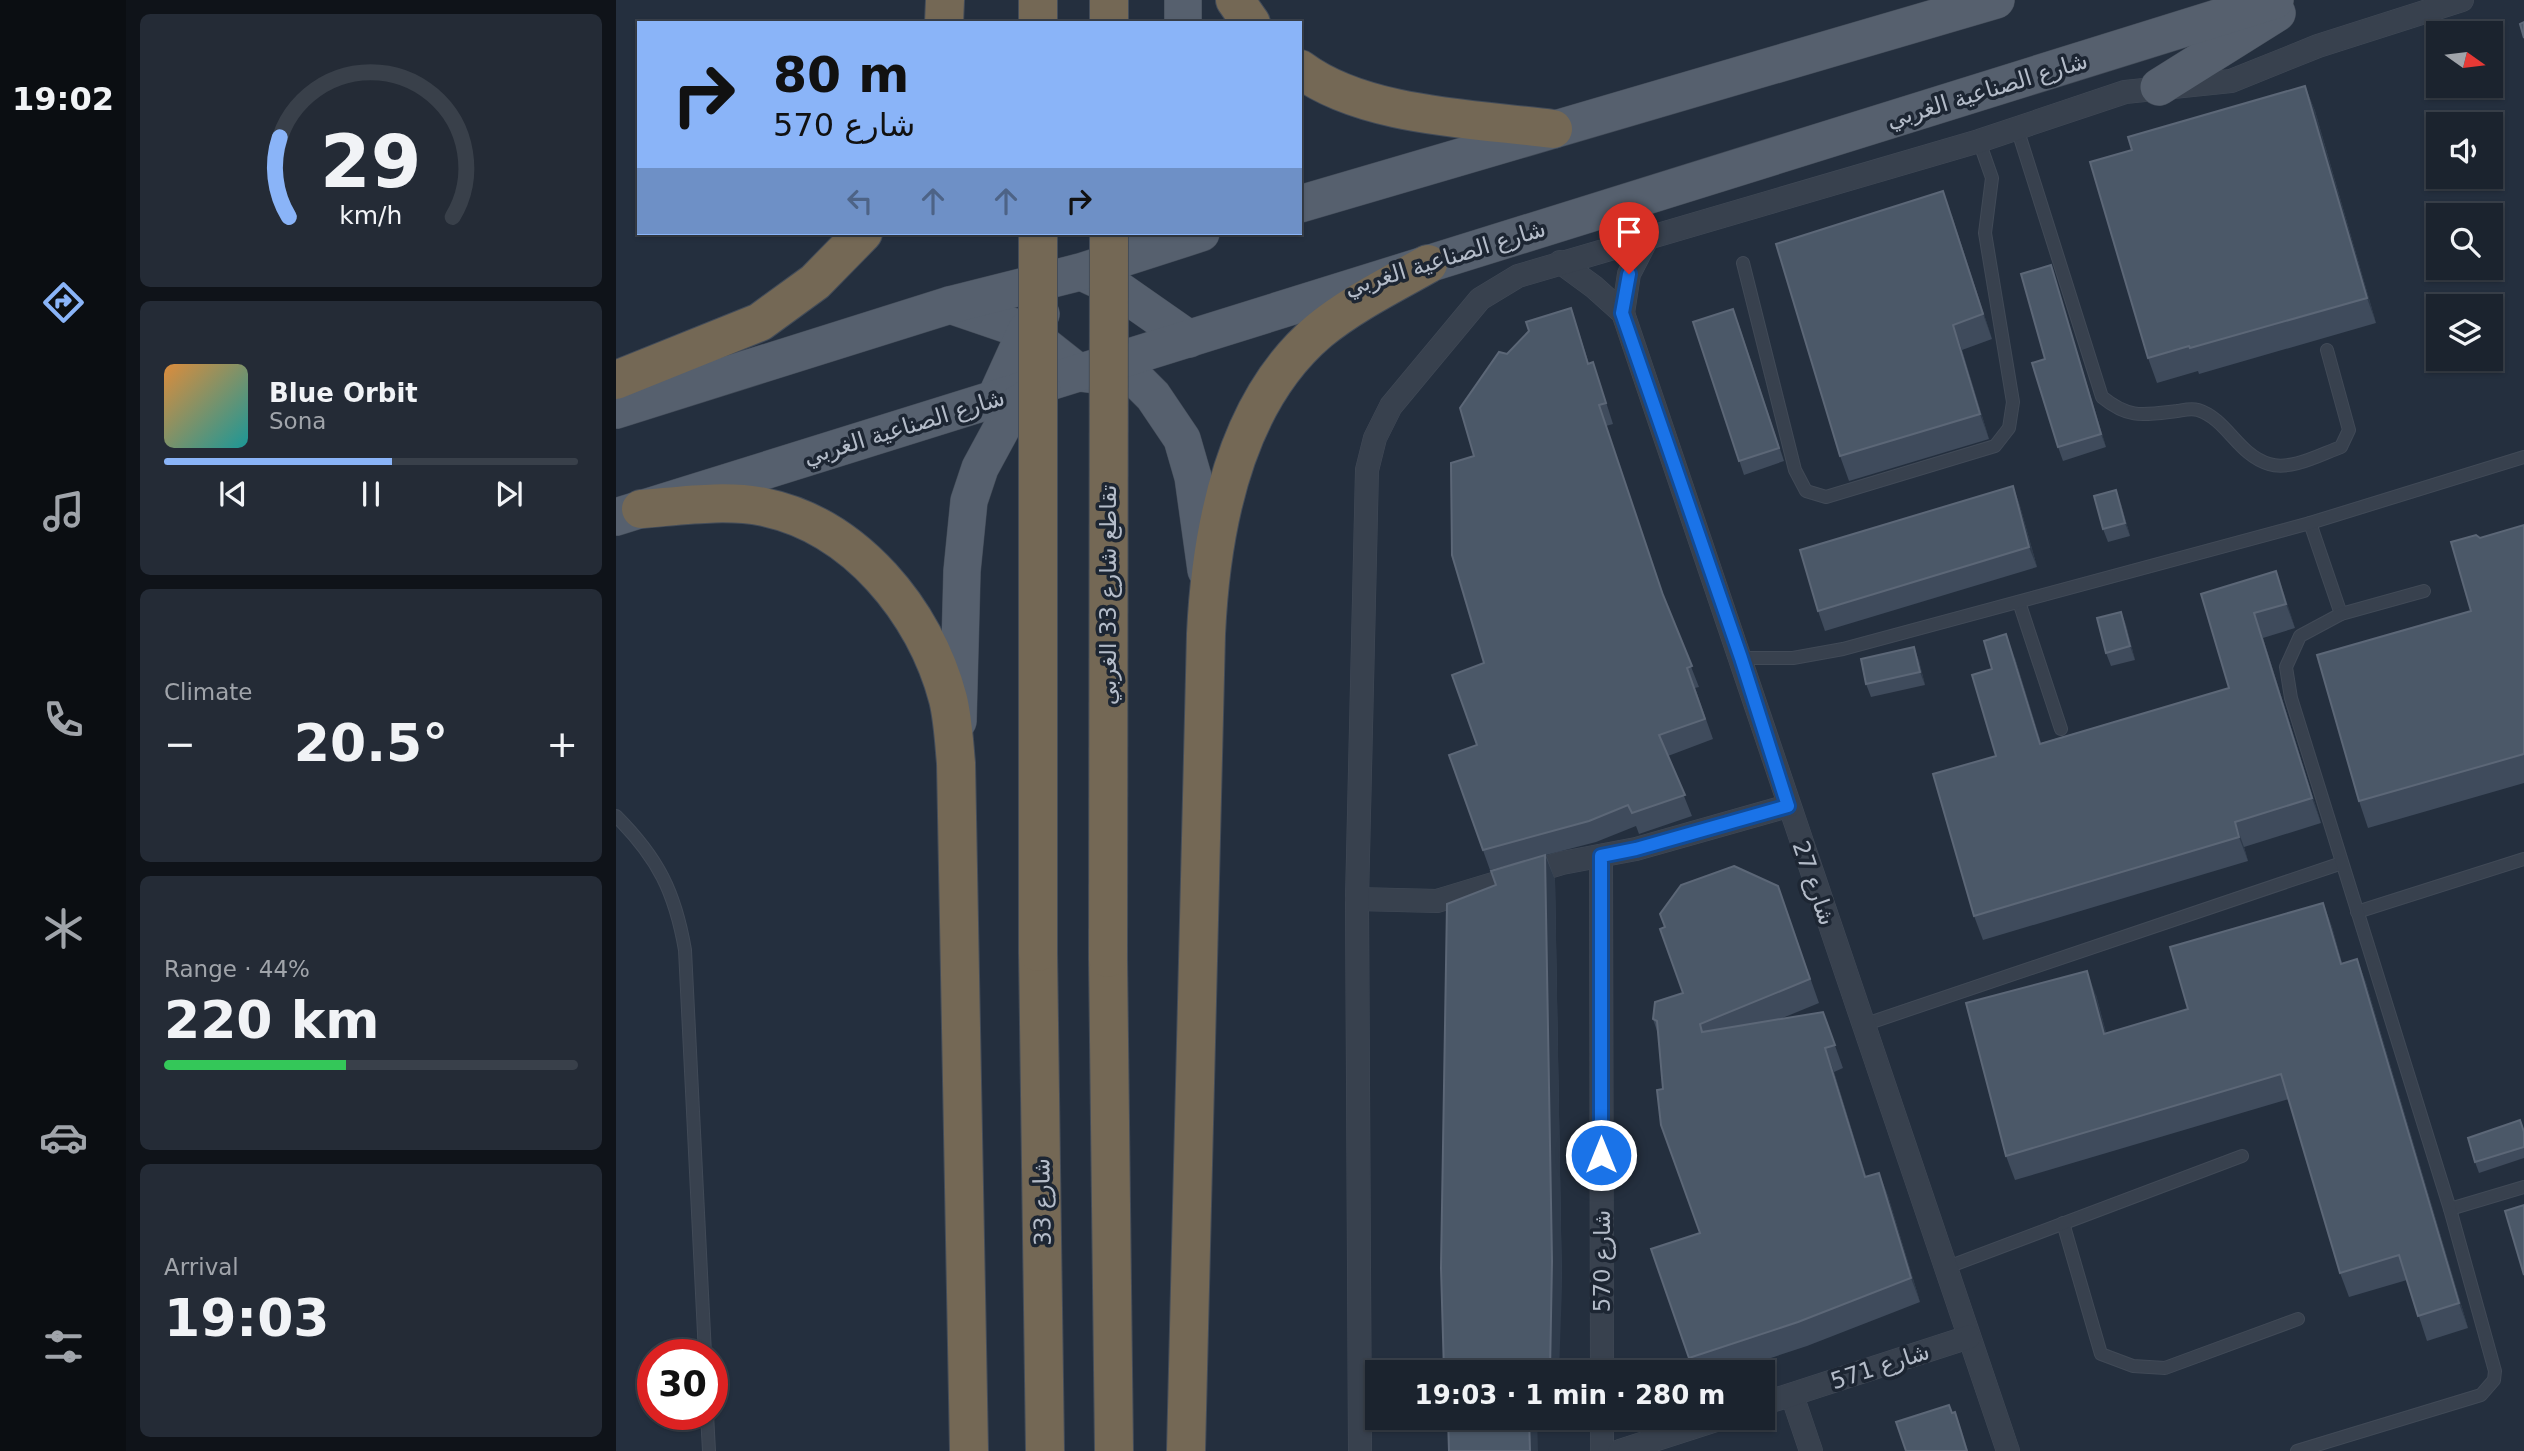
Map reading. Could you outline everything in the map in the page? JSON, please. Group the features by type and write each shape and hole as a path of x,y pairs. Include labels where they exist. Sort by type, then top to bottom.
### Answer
{"highway":[{"path":"944,21 946,0"},
{"path":"1038,0 1038,21"},
{"path":"1109,0 1109,21"},
{"path":"1235,0 1250,21"},
{"path":"1302,70 1342,93 1378,105 1553,129"},
{"path":"616,380 760,322 815,282 861,235"},
{"name":"شارع 33","path":"1038,235 1038,952 1045,1451"},
{"name":"تقاطع شارع 33 الغربي","path":"1108,235 1108,958 1114,1451"},
{"path":"1186,1451 1208,592 1222,511 1241,447 1276,380 1317,333 1342,314 1428,264"},
{"path":"628,513 713,504 761,506 799,516 851,549 894,592 927,644 949,701 957,762 969,1451"}],"main road":[{"path":"961,0 962,21"},
{"path":"1183,21 1184,0"},
{"path":"1302,203 1996,0"},
{"name":"شارع الصناعية الغربي","path":"628,513 2274,0"},
{"path":"2159,87 2298,0"},
{"path":"1022,235 1038,249 1116,288 1189,338"},
{"path":"995,399 1026,331 1112,235"},
{"path":"616,410 950,305 1080,272 1194,235"},
{"path":"957,762 962,571 969,501 980,468 1013,407 1079,373 1116,288 1151,248"},
{"path":"950,305 1026,331 1079,373 1136,380 1172,421 1182,439 1194,477 1208,592"}],"street":[{"name":"شارع الصناعية الغربي","path":"1360,1451 1357,899 1367,470 1375,438 1391,406 1480,299 1505,282 1560,262 1979,141 2124,92 2231,81 2318,46 2462,0"},
{"name":"شارع 27","path":"1622,313 1629,274 1647,239"},
{"name":"شارع 27","path":"1560,262 1594,287 1622,313 2008,1451"},
{"path":"1357,899 1437,901 1562,863 1636,849 1788,806"},
{"name":"شارع 570","path":"1601,856 1602,1360"},
{"name":"شارع 571","path":"1775,1400 1969,1337"},
{"path":"1791,1395 1811,1451"},
{"path":"1602,1430 1602,1451"},
{"path":"1620,1451 1685,1430"}],"lane":[{"path":"2017,128 2102,397 2121,412 2152,414 2194,408 2216,416 2249,452 2269,464 2289,464 2341,447 2349,430 2327,350"},
{"path":"1743,263 1795,470 1806,491 1826,497 1995,446 2010,428 2013,402 1985,233 1992,178 1979,141"},
{"path":"1741,658 1793,658 1843,649 2311,523 2524,457"},
{"path":"2311,523 2341,614"},
{"path":"2297,1451 2481,1395 2494,1380 2495,1371 2487,1336 2450,1209 2291,698 2286,667 2300,636 2341,614 2424,591"},
{"path":"2019,602 2062,729"},
{"path":"616,816 642,842 663,875 678,912 685,950 704,1339"},
{"path":"2357,912 2524,859"},
{"path":"1863,1025 2342,863"},
{"path":"1945,1268 2242,1156"},
{"path":"2450,1209 2524,1187"},
{"path":"2063,1223 2101,1354 2133,1366 2165,1368 2298,1319"},
{"path":"708,1430 709,1451"}],"building":[{"path":"2524,22 2524,38 2520,24"},
{"path":"2305,86 2367,298 2148,358 2090,162 2132,150 2128,137"},
{"path":"1943,191 1983,314 1953,325 1980,414 1840,456 1776,244"},
{"path":"2051,265 2101,434 2058,447 2032,363 2045,359 2021,274"},
{"path":"1571,308 1588,364 1593,362 1606,403 1599,405 1663,595 1692,666 1687,668 1705,719 1659,735 1685,795 1632,813 1628,805 1589,821 1483,850 1449,755 1477,745 1452,675 1484,663 1452,555 1451,463 1474,456 1460,408 1499,352 1507,354 1529,331 1526,322"},
{"path":"1733,309 1779,448 1739,461 1693,322"},
{"path":"2013,486 2029,547 1818,611 1800,550"},
{"path":"2116,490 2125,523 2103,529 2094,496"},
{"path":"2524,525 2524,754 2359,801 2317,655 2471,611 2451,542 2476,535 2480,538"},
{"path":"2276,571 2286,604 2254,613 2312,798 2235,822 2239,837 1974,916 1933,774 1996,756 1972,675 1992,669 1984,641 2006,634 2040,744 2229,688 2201,594"},
{"path":"2121,612 2130,646 2106,653 2097,618"},
{"path":"1914,647 1920,672 1866,684 1861,659"},
{"path":"1545,855 1552,1261 1550,1360 1444,1360 1441,1268 1447,904 1496,885 1491,871"},
{"path":"1734,866 1778,886 1810,979 1700,1024 1702,1032 1823,1012 1835,1045 1825,1048 1865,1177 1879,1173 1911,1278 1798,1322 1689,1358 1651,1249 1700,1233 1661,1125 1657,1090 1663,1089 1657,1021 1653,1019 1655,1002 1683,993 1660,929 1665,927 1660,914 1681,885"},
{"path":"2323,903 2341,964 2357,959 2459,1303 2418,1316 2399,1255 2340,1273 2281,1074 2006,1156 1966,1003 2087,971 2104,1034 2188,1009 2170,947"},
{"path":"2520,1120 2524,1132 2524,1147 2475,1162 2468,1138"},
{"path":"2524,1205 2524,1275 2505,1211"},
{"path":"1949,1405 1952,1413 1955,1412 1967,1451 1906,1451 1896,1422"},
{"path":"1448,1430 1529,1430 1530,1451 1449,1451"}],"route":[{"path":"1601,1155 1601,856 1636,849 1788,806 1741,658 1622,313 1629,274"}]}
